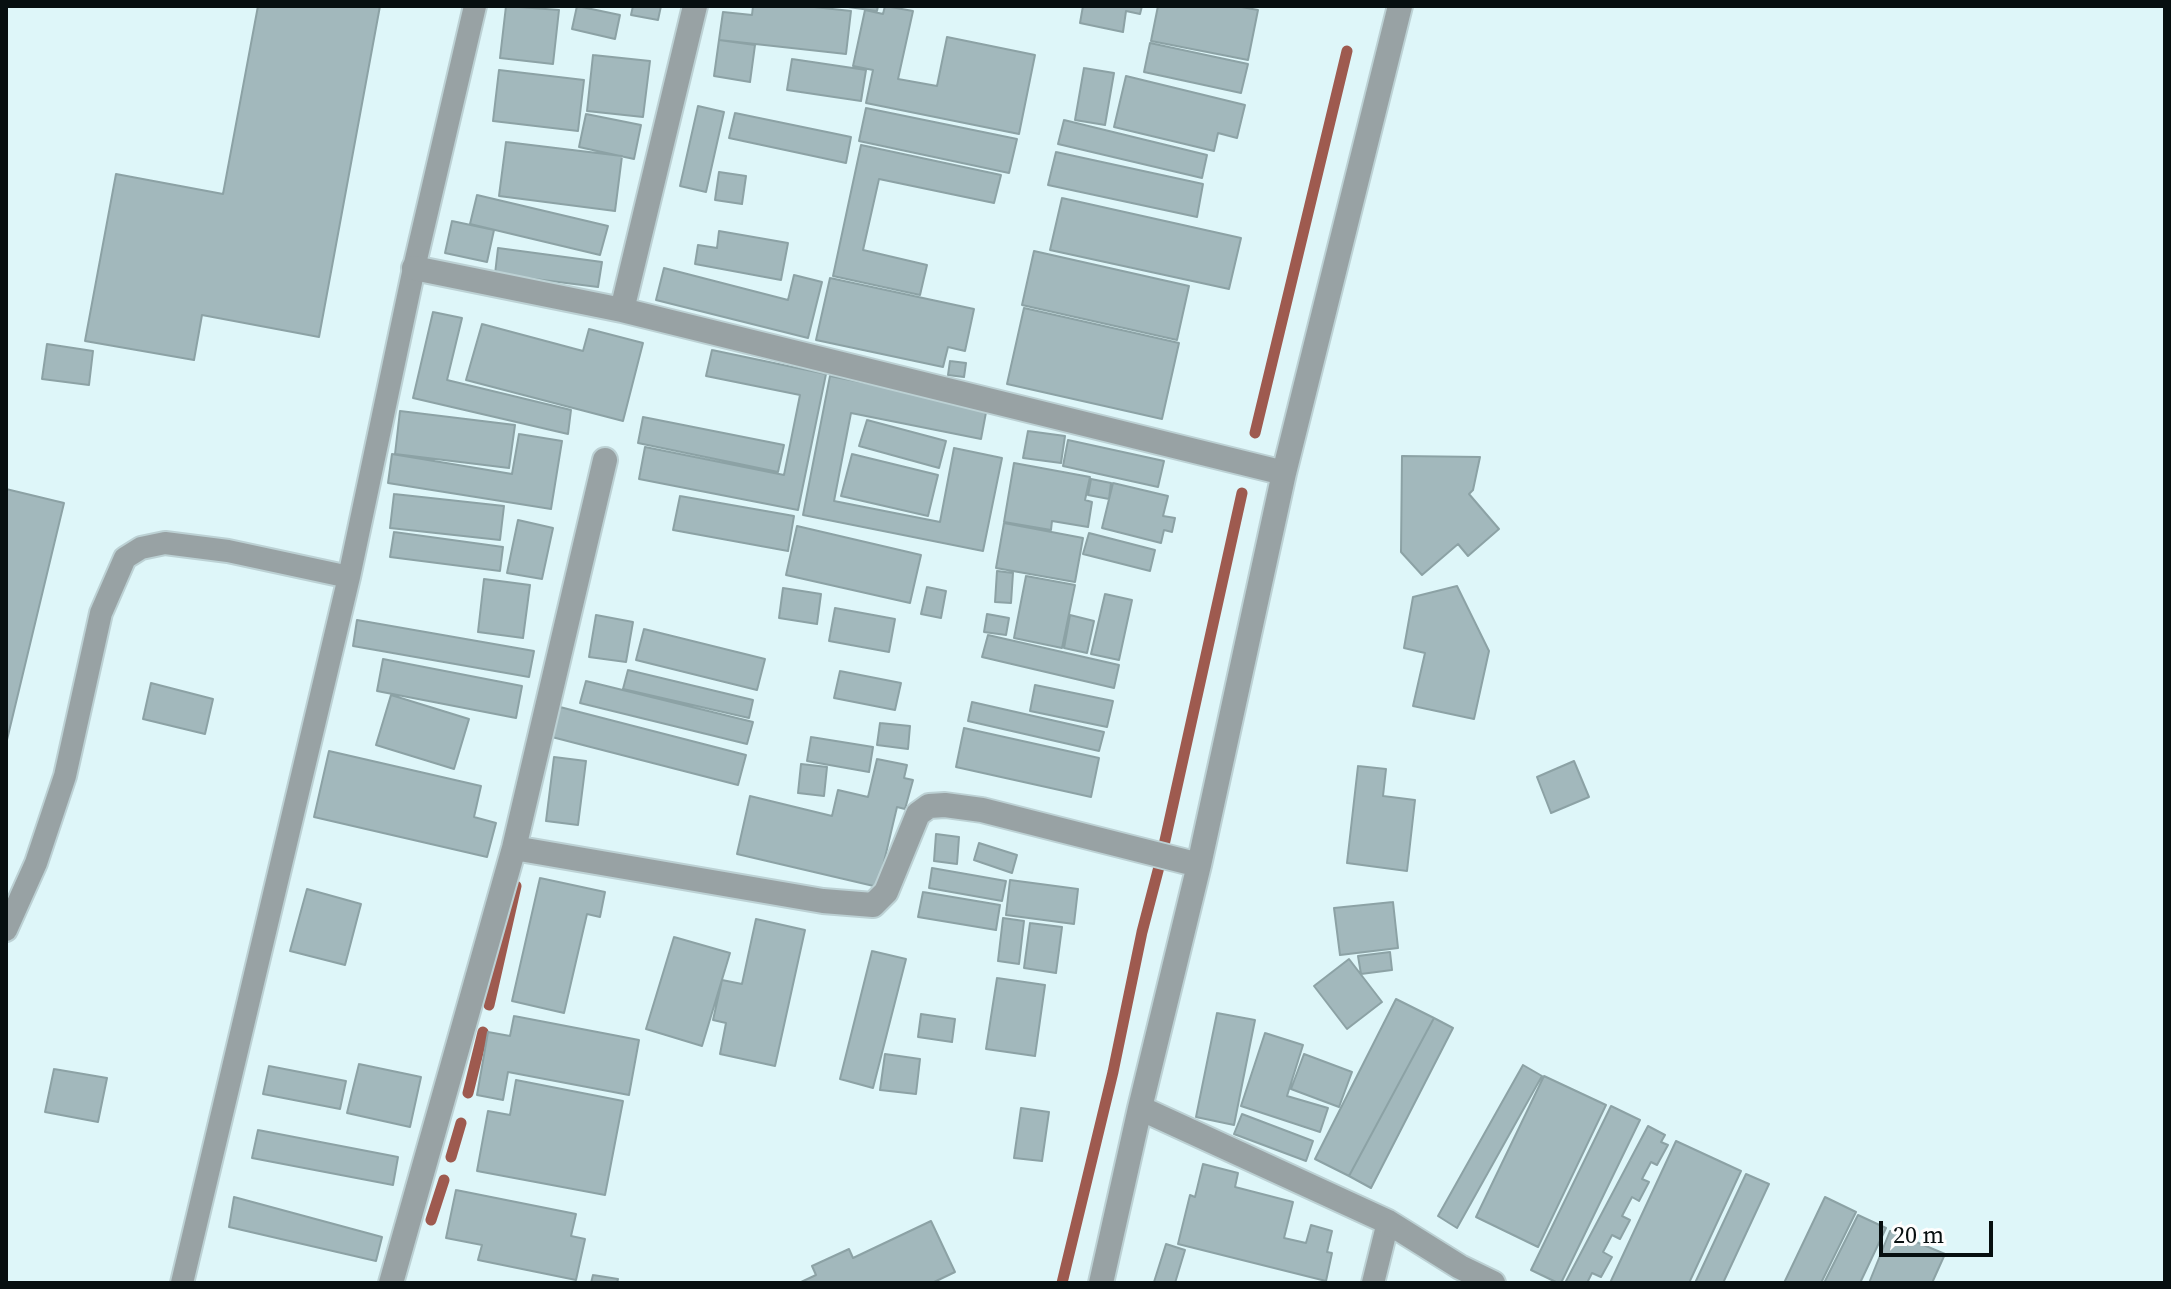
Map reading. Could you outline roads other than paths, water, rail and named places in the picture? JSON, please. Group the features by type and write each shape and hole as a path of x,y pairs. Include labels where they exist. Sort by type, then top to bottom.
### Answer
{"street":[{"path":"622,310 695,6"},
{"path":"1101,1283 1199,865 1284,473 1400,6"},
{"path":"414,268 622,310 1284,473"},
{"path":"391,1283 514,848 605,460"},
{"path":"514,848 823,901 873,905 886,892 918,814 929,806 945,805 982,810 1199,865"},
{"path":"1140,1108 1388,1222 1460,1267 1493,1283"}],"lane":[{"path":"182,1283 349,577 414,268 475,6"},
{"path":"6,930 36,863 65,776 101,613 125,558 141,548 165,543 228,551 349,577"},
{"path":"1373,1283 1388,1222"}],"waterway":[{"path":"1255,433 1347,51"},
{"path":"1164,845 1242,493"},
{"path":"1062,1283 1160,863"},
{"path":"489,1005 516,886"},
{"path":"468,1093 483,1032"},
{"path":"451,1157 461,1123"},
{"path":"431,1220 444,1180"}]}
